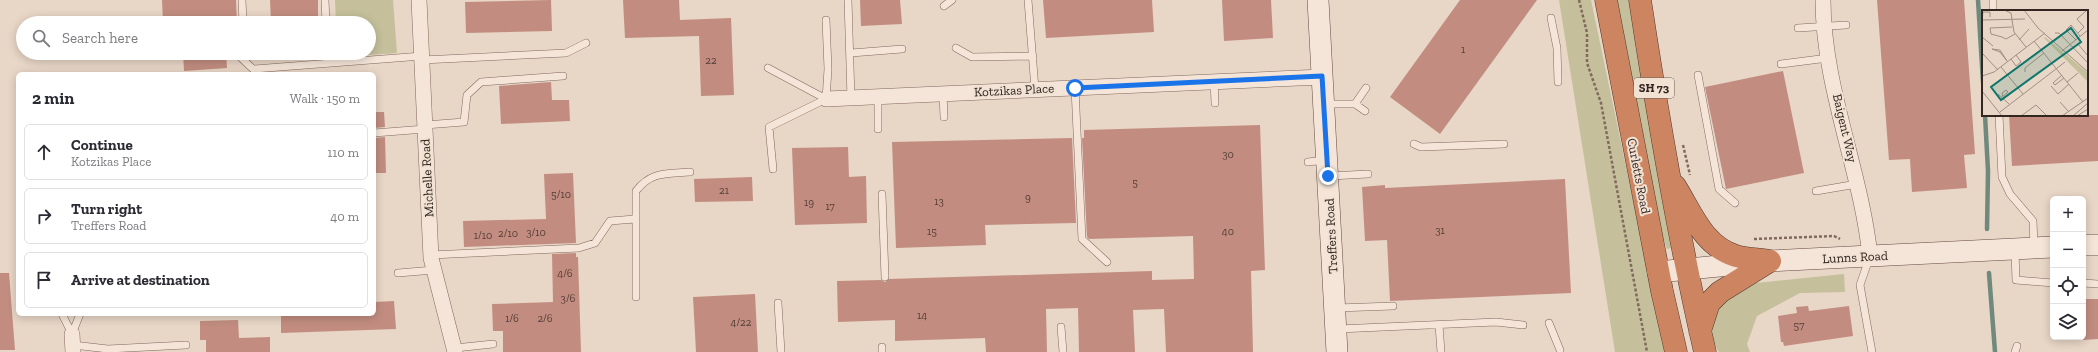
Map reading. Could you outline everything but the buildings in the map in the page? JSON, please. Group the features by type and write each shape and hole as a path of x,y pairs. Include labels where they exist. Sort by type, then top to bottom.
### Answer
{"highway":[{"name":"Curletts Road","path":"1606,0 1658,272 1676,352"},
{"name":"SH 73","path":"1640,0 1685,268 1705,352"},
{"path":"1669,175 1704,234 1713,245 1737,256 1770,260"},
{"path":"1700,331 1709,303 1720,292 1770,260"}],"street":[{"name":"Michelle Road","path":"419,0 431,255 455,350"},
{"name":"Treffers Road","path":"1318,0 1324,104 1321,166 1337,352"},
{"name":"Baigent Way","path":"1823,0 1823,26 1828,58 1857,184 1870,256"},
{"name":"Kotzikas Place","path":"826,99 1322,76"},
{"path":"2086,245 2098,244"},
{"name":"Lunns Road","path":"1658,272 1770,260 2034,248"}],"lane":[{"path":"242,0 243,16"},
{"path":"325,0 326,16"},
{"path":"848,0 851,53 851,98"},
{"path":"944,6 952,0"},
{"path":"1028,0 1035,90"},
{"path":"1551,18 1557,48 1558,82"},
{"path":"826,20 828,69 826,99"},
{"path":"1798,28 1846,25"},
{"path":"243,60 253,70 422,58 566,53 586,43"},
{"path":"956,48 972,57 1033,56"},
{"path":"851,53 902,50"},
{"path":"1781,64 1828,58"},
{"path":"768,68 826,99"},
{"path":"1698,75 1719,189 1735,203"},
{"path":"376,133 464,122 467,95 481,82 563,76"},
{"path":"1214,80 1215,103"},
{"path":"1075,88 1082,239 1107,262"},
{"path":"1355,104 1366,88"},
{"path":"942,94 944,117"},
{"path":"878,97 878,129"},
{"path":"773,169 770,127 826,99"},
{"path":"1324,104 1355,104 1365,111"},
{"path":"1999,116 2002,177 2010,194 2033,221 2034,248 2016,280 2050,283"},
{"path":"1414,144 1421,147 1504,144"},
{"path":"1321,166 1368,174"},
{"path":"636,297 636,191 642,184 653,176 690,172"},
{"path":"1816,190 1857,184"},
{"path":"882,194 885,277"},
{"path":"431,255 579,248 595,243 610,221 635,219"},
{"path":"1870,256 1860,285 1872,352"},
{"path":"398,273 434,270"},
{"path":"2086,284 2098,284"},
{"path":"778,303 781,352"},
{"path":"1334,308 1393,306"},
{"path":"63,316 73,344"},
{"path":"73,344 80,316"},
{"path":"1336,329 1439,326 1496,322 1523,325"},
{"path":"1549,323 1560,350"},
{"path":"1439,326 1441,352"},
{"path":"1061,327 1063,352"},
{"path":"73,344 108,349 186,345"},
{"path":"455,350 493,344"}],"path":[{"path":"1579,0 1586,33 1587,63 1601,103 1648,352"},
{"path":"1683,144 1692,182"},
{"path":"1749,239 1834,236"}],"shaded area":[{"path":"335,0 393,0 397,53 376,54 376,16 336,16"},
{"path":"1559,0 1591,0 1665,352 1615,352"},
{"path":"1615,0 1632,0 1671,244 1671,248 1667,249 1659,226"},
{"path":"1844,274 1845,292 1800,293 1757,316 1747,344 1750,352 1719,352 1716,347 1713,336 1715,307 1747,284"}],"waterway":[{"path":"1978,0 1982,66"},
{"path":"1985,116 1988,171 1987,229"},
{"path":"1989,273 1995,352"}],"route":[{"path":"1075,88 1214,80 1322,76 1328,176"}]}
